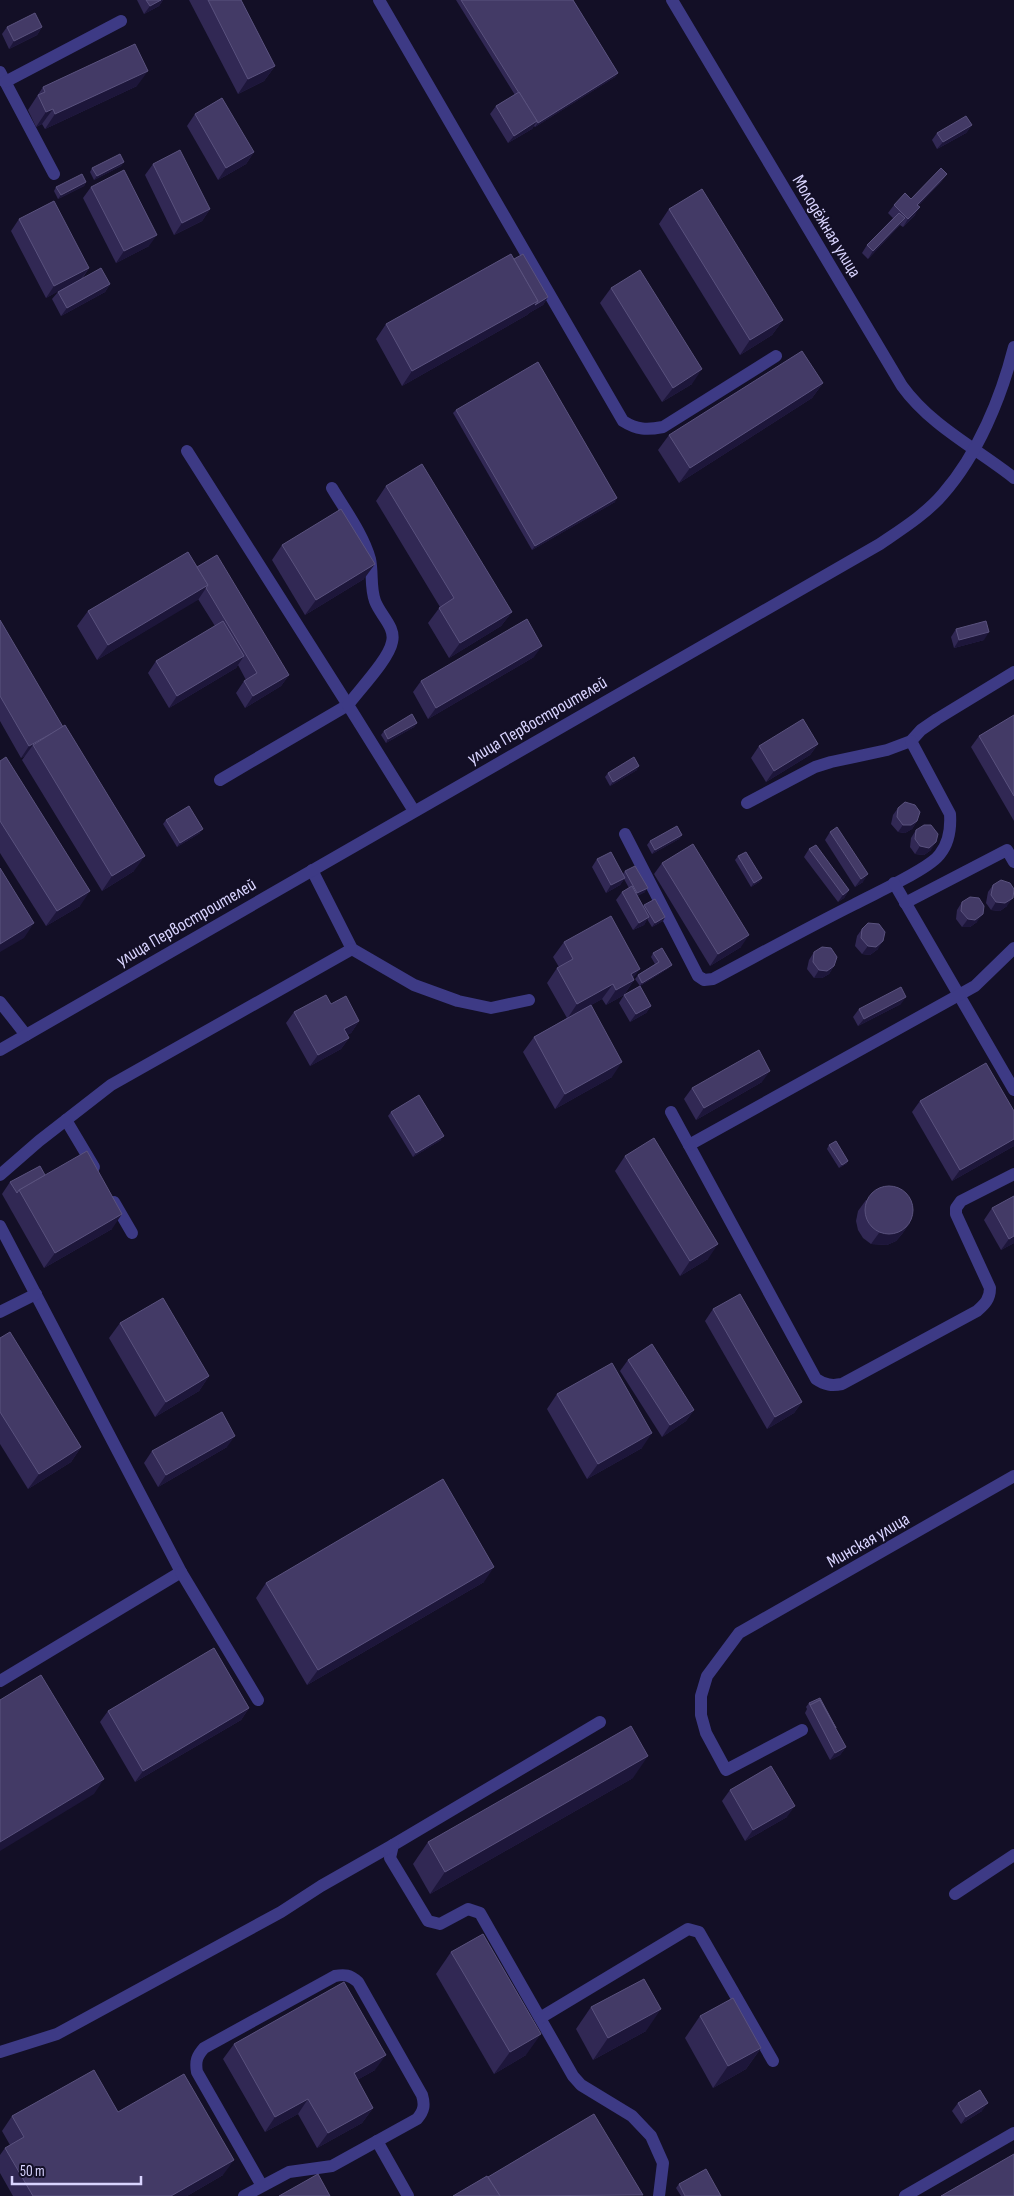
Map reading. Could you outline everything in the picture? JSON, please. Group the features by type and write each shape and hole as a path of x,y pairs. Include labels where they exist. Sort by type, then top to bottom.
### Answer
{"street":[{"path":"379,0 623,421 635,428 649,430 663,427 776,356"},
{"name":"Молодёжная улица","path":"672,0 902,386 913,401 930,418 1014,478"},
{"path":"54,174 3,77 121,21"},
{"name":"улица Первостроителей","path":"0,1050 880,544 915,520 942,496 974,450 993,409 1014,347"},
{"path":"187,451 414,811"},
{"path":"220,780 348,705 388,654 393,642 392,631 376,603 372,590 370,560 363,541 332,488"},
{"path":"748,803 815,768 831,762 888,750 911,741 929,725 1014,672"},
{"path":"625,834 698,976 704,980 712,979 894,884 933,862 940,854 948,841 950,814 911,741"},
{"path":"905,902 1007,850 1014,862"},
{"path":"923,868 934,887"},
{"path":"312,870 352,949 414,985 458,1001 491,1008 529,1000"},
{"path":"894,884 1014,1090"},
{"path":"689,1145 959,995 985,978 1014,948"},
{"path":"0,1174 111,1085 352,949"},
{"path":"0,1002 26,1036"},
{"path":"671,1112 816,1378 823,1384 834,1385 851,1379 977,1311 985,1304 990,1296 990,1288 956,1214 956,1208 961,1201 1014,1174"},
{"path":"66,1120 99,1176"},
{"path":"108,1192 132,1233"},
{"path":"0,1226 181,1572 258,1700"},
{"path":"0,1312 36,1294"},
{"name":"Минская улица","path":"802,1730 726,1770 706,1733 701,1715 701,1696 707,1676 739,1634 1014,1476"},
{"path":"0,1681 181,1572"},
{"path":"0,2052 56,2034 281,1912 321,1886 600,1722"},
{"path":"393,1845 390,1858 428,1921 440,1924 468,1909 480,1914 573,2076 581,2085 632,2116 651,2136 663,2163 659,2196"},
{"path":"955,1894 1014,1854"},
{"path":"540,2018 688,1929 699,1932 773,2061"},
{"path":"244,2196 289,2172 332,2166 417,2119 422,2113 424,2103 422,2095 358,1982 352,1977 344,1974 335,1976 204,2048 198,2055 197,2072 262,2186"},
{"path":"905,2196 1014,2133"},
{"path":"377,2141 408,2196"}],"building":[{"path":"146,0 161,0 150,6"},
{"path":"208,0 241,0 275,66 248,79"},
{"path":"461,0 573,0 618,73 538,123"},
{"path":"35,13 42,27 14,41 7,27"},
{"path":"135,44 148,71 55,114 53,109 46,112 38,95 45,92 43,87"},
{"path":"519,92 537,121 514,136 496,106"},
{"path":"222,98 254,152 226,168 195,114"},
{"path":"966,116 972,125 943,142 937,133"},
{"path":"180,150 210,209 182,223 153,164"},
{"path":"120,154 124,162 97,176 92,168"},
{"path":"941,168 947,174 917,205 920,207 908,219 894,205 905,193 911,199"},
{"path":"124,170 157,235 124,251 91,187"},
{"path":"82,174 86,182 61,195 56,187"},
{"path":"702,189 783,320 750,340 669,209"},
{"path":"54,201 89,268 54,286 19,219"},
{"path":"899,213 905,218 873,251 867,245"},
{"path":"511,254 538,301 412,371 386,324"},
{"path":"523,254 548,297 535,305 538,301 514,259"},
{"path":"101,268 110,284 67,308 58,292"},
{"path":"640,270 702,369 673,388 611,288"},
{"path":"802,351 823,383 690,468 669,435"},
{"path":"538,362 617,498 535,546 456,410"},
{"path":"422,464 512,612 460,643 439,608 454,598 386,486"},
{"path":"341,509 375,564 316,600 282,545"},
{"path":"188,552 208,585 108,645 88,611"},
{"path":"217,555 289,675 253,696 244,681 257,673 206,588 208,585 197,567"},
{"path":"527,619 542,646 436,708 421,681"},
{"path":"0,620 63,727 29,746 0,696"},
{"path":"223,621 244,656 177,696 156,661"},
{"path":"986,621 989,632 959,640 956,629"},
{"path":"412,714 417,723 388,739 384,731"},
{"path":"1014,715 1014,796 979,736"},
{"path":"803,719 818,744 774,771 759,746"},
{"path":"65,725 145,856 112,876 33,745"},
{"path":"6,757 90,891 57,911 0,821 0,761"},
{"path":"634,757 639,766 613,782 608,773"},
{"path":"905,802 915,805 920,812 917,821 911,825 903,825 897,817 898,808"},
{"path":"189,806 203,829 180,843 166,820"},
{"path":"924,825 931,825 938,834 936,842 929,848 920,846 915,839 916,830"},
{"path":"677,826 682,835 655,850 650,841"},
{"path":"837,827 868,874 861,879 830,832"},
{"path":"693,844 749,935 718,954 662,863"},
{"path":"816,845 849,890 843,895 809,849"},
{"path":"611,852 625,878 611,885 597,859"},
{"path":"746,852 762,878 754,883 738,856"},
{"path":"635,866 648,888 637,893 625,871"},
{"path":"0,868 34,923 0,944"},
{"path":"1001,880 1010,883 1014,889 1013,898 1005,903 996,902 991,895 993,885"},
{"path":"632,886 649,917 639,923 622,892"},
{"path":"970,897 979,898 984,906 983,914 975,920 968,919 961,911 962,902"},
{"path":"655,899 665,917 655,923 644,905"},
{"path":"611,916 640,969 631,974 634,980 616,990 613,984 577,1004 557,968 573,959 564,942"},
{"path":"868,923 879,924 885,932 883,941 876,947 868,946 861,938 862,929"},
{"path":"822,947 831,948 837,957 834,966 827,971 819,970 813,962 814,952"},
{"path":"662,948 672,965 642,983 638,975 659,962 653,953"},
{"path":"640,986 651,1006 636,1014 624,995"},
{"path":"901,987 906,997 864,1019 859,1009"},
{"path":"326,995 331,1004 346,996 359,1021 344,1029 349,1038 318,1055 294,1012"},
{"path":"591,1005 622,1062 565,1094 534,1037"},
{"path":"759,1050 770,1071 704,1108 692,1088"},
{"path":"986,1063 1014,1111 1014,1139 960,1170 920,1101"},
{"path":"419,1095 444,1136 416,1153 391,1112"},
{"path":"654,1138 718,1244 690,1261 625,1156"},
{"path":"836,1141 848,1161 842,1165 829,1145"},
{"path":"87,1151 122,1214 55,1253 19,1190"},
{"path":"40,1166 45,1175 17,1193 10,1182"},
{"path":"884,1186 894,1186 903,1190 909,1196 912,1201 912,1219 903,1230 894,1234 884,1234 875,1230 869,1224 865,1215 865,1205 869,1196 875,1190"},
{"path":"1014,1196 1014,1236 1009,1239 992,1208"},
{"path":"740,1294 802,1402 775,1417 713,1309"},
{"path":"163,1298 209,1376 166,1402 120,1323"},
{"path":"10,1332 81,1447 39,1474 0,1412 0,1338"},
{"path":"652,1344 694,1410 670,1425 628,1360"},
{"path":"612,1363 652,1433 598,1464 557,1394"},
{"path":"222,1412 235,1436 166,1475 152,1451"},
{"path":"443,1479 494,1567 318,1670 266,1583"},
{"path":"214,1648 249,1708 143,1771 108,1711"},
{"path":"41,1675 104,1779 0,1842 0,1700"},
{"path":"820,1698 836,1728 820,1700 810,1705 809,1703"},
{"path":"820,1700 846,1747 835,1753 810,1705"},
{"path":"631,1726 648,1756 445,1872 428,1842"},
{"path":"771,1766 795,1806 753,1830 730,1790"},
{"path":"483,1934 541,2034 510,2052 451,1952"},
{"path":"644,1979 661,2009 608,2038 591,2007"},
{"path":"344,1982 386,2055 354,2073 373,2108 328,2133 308,2099 275,2117 234,2044"},
{"path":"733,1998 761,2048 728,2066 700,2016"},
{"path":"94,2070 118,2112 184,2074 234,2160 171,2196 33,2196 5,2148 24,2137 12,2116"},
{"path":"980,2090 988,2103 966,2117 958,2103"},
{"path":"594,2114 643,2195 500,2196 488,2177"},
{"path":"1014,2154 1014,2196 941,2196"},
{"path":"706,2169 721,2196 685,2196 679,2184"},
{"path":"318,2174 330,2196 279,2196"},
{"path":"487,2176 500,2196 453,2196"}]}
